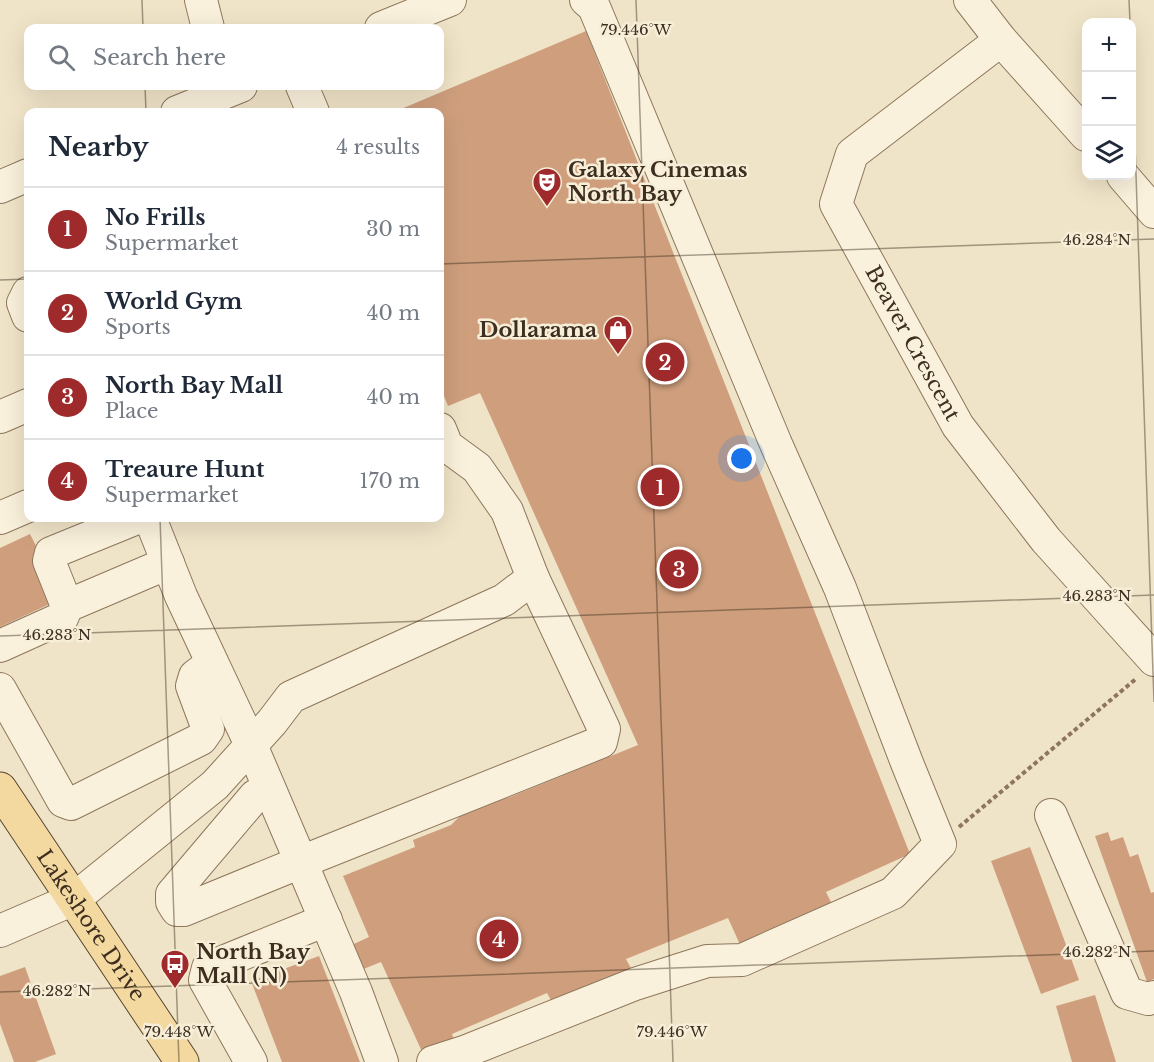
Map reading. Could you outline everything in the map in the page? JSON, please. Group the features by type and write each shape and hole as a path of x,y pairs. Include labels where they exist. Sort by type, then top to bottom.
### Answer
{"main road":[{"name":"Lakeshore Drive","path":"0,789 182,1062"}],"street":[{"path":"201,0 207,24"},
{"path":"391,24 450,0"},
{"path":"434,1062 635,984 707,961 742,960 893,893 939,844 840,588 776,444 594,7 586,0"},
{"path":"970,0 1001,40 1082,131"},
{"name":"Beaver Crescent","path":"1001,40 852,154 836,204 958,426 1046,540 1150,665"},
{"path":"186,108 225,90"},
{"path":"304,90 311,108"},
{"path":"0,187 24,177"},
{"path":"1126,180 1154,212"},
{"path":"0,417 24,407"},
{"path":"269,789 255,796 172,894 172,902 177,910 184,910 601,742 604,729 533,578 507,511 477,468 447,446 444,439"},
{"path":"0,518 24,508"},
{"path":"67,606 49,561 51,553 127,522"},
{"path":"152,522 181,596 251,745 326,920 382,1062"},
{"path":"0,646 62,618 67,606 168,563"},
{"path":"0,931 74,899 214,785 291,698 504,600 533,578"},
{"path":"0,689 63,801 71,804 201,739 208,729 192,686 195,676 212,663"},
{"path":"1051,815 1127,993 1148,999 1154,997"},
{"path":"251,1062 205,980 208,968 326,920"}],"path":[{"path":"939,844 1150,665"}],"building":[{"path":"586,31 910,854 826,892 834,908 741,947 728,918 626,959 633,972 553,1004 547,993 452,1034 456,1044 424,1056 381,962 356,972 345,948 369,937 343,876 415,847 413,840 451,825 469,807 510,797 638,745 480,393 448,406 444,396 444,108 403,108"},
{"path":"30,534 42,558 33,562 52,603 0,627 0,548"},
{"path":"1108,832 1111,841 1123,837 1130,857 1138,854 1151,893 1154,892 1154,979 1147,982 1095,836"},
{"path":"1030,847 1079,980 1041,994 991,861"},
{"path":"319,956 360,1062 282,1062 251,981"},
{"path":"25,967 56,1054 35,1062 14,1062 0,1024 0,976"},
{"path":"1095,995 1116,1062 1072,1062 1056,1006"}],"place":[{"name":"Galaxy Cinemas North Bay","path":"547,208"},
{"name":"Dollarama","path":"618,356"},
{"name":"World Gym","path":"665,362"},
{"name":"No Frills","path":"660,487"},
{"name":"North Bay Mall","path":"679,569"},
{"name":"Treaure Hunt","path":"499,939"},
{"name":"North Bay Mall (N)","path":"175,990"}]}
